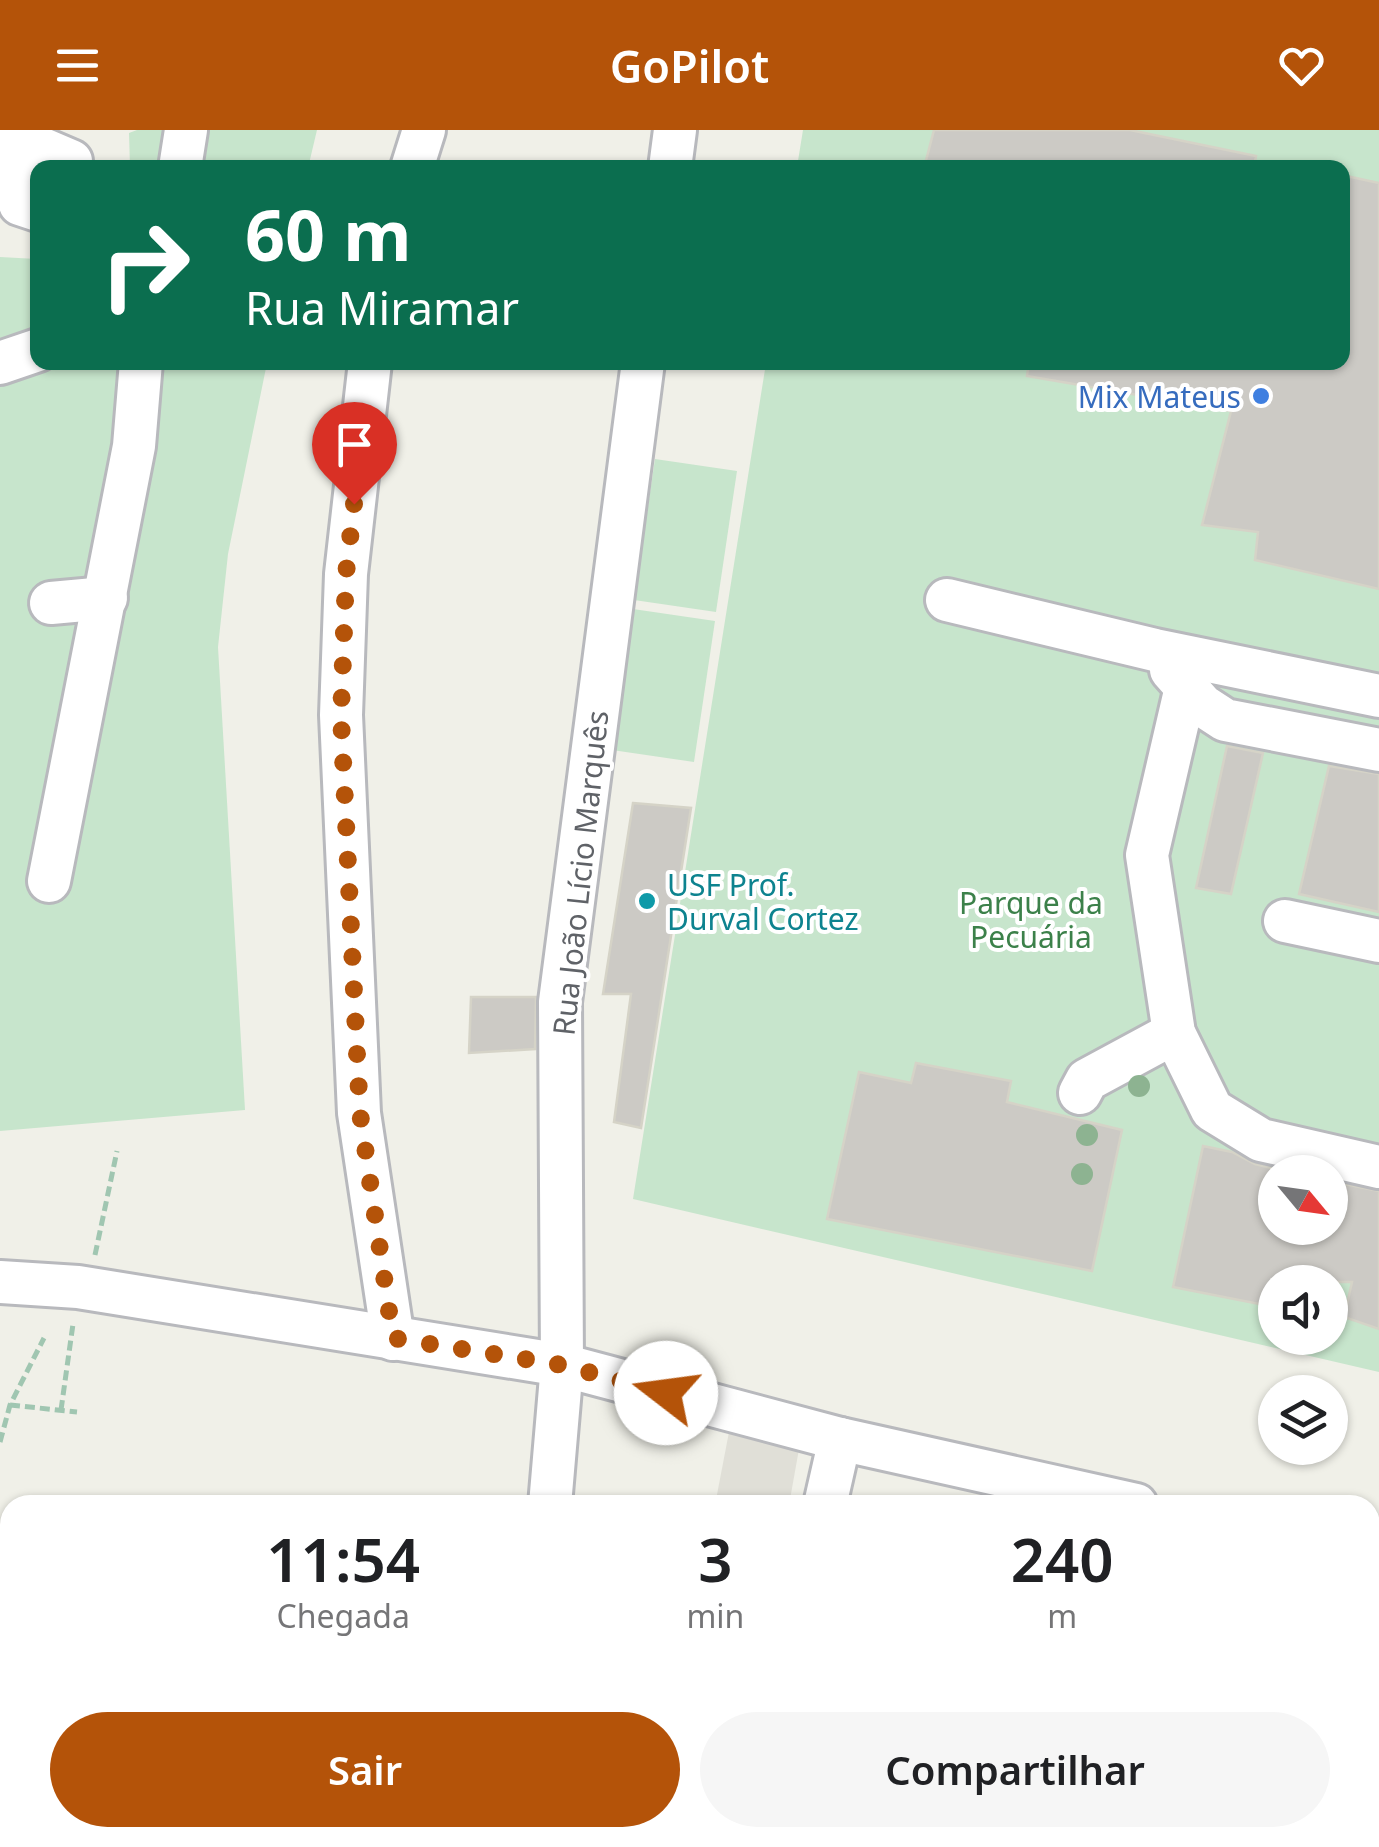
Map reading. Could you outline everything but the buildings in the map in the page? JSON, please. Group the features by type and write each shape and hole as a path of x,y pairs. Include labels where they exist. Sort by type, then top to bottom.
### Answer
{"street":[{"path":"181,160 186,130"},
{"path":"415,160 424,130"},
{"path":"671,160 675,130"},
{"path":"30,207 20,204 19,134 69,160"},
{"path":"0,363 30,353"},
{"path":"50,881 134,446 140,370"},
{"path":"369,370 346,574 341,716 360,1113 393,1338"},
{"name":"Rua João Lício Marquês","path":"551,1495 562,1365 560,1002 642,370"},
{"path":"51,603 106,598"},
{"path":"947,600 1155,650 1373,695 1360,746 1213,715 1155,650"},
{"path":"1186,687 1147,854 1174,1034 1212,1110 1261,1140 1379,1167"},
{"path":"1286,921 1379,941"},
{"path":"1080,1093 1087,1080 1174,1034"},
{"path":"0,1282 83,1288 562,1365 840,1439 1091,1495"},
{"path":"827,1495 840,1439"}],"path":[{"path":"62,1410 83,1288 117,1151"},
{"path":"0,1442 10,1405 44,1338"},
{"path":"10,1405 78,1412"}],"shaded area":[{"path":"729,1432 776,1438 799,1449 791,1495 717,1495"}],"green space":[{"path":"317,130 310,160 130,160 129,133"},
{"name":"Parque da Pecuária","path":"803,130 1379,130 1379,1372 1306,1355 1348,1355 1348,1265 1258,1265 1258,1344 633,1199 765,370 1350,370 1350,160 798,160"},
{"path":"0,257 30,259 30,370 266,370 228,554 218,647 245,1110 0,1131"},
{"path":"655,459 737,471 716,612 634,600"},
{"path":"633,609 715,621 694,762 612,750"}],"place":[{"name":"Mix Mateus","path":"1261,396"},
{"name":"USF Prof. Durval Cortez","path":"647,901"}],"route":[{"path":"354,504 346,574 341,716 360,1113 393,1338 562,1365 666,1393"}]}
